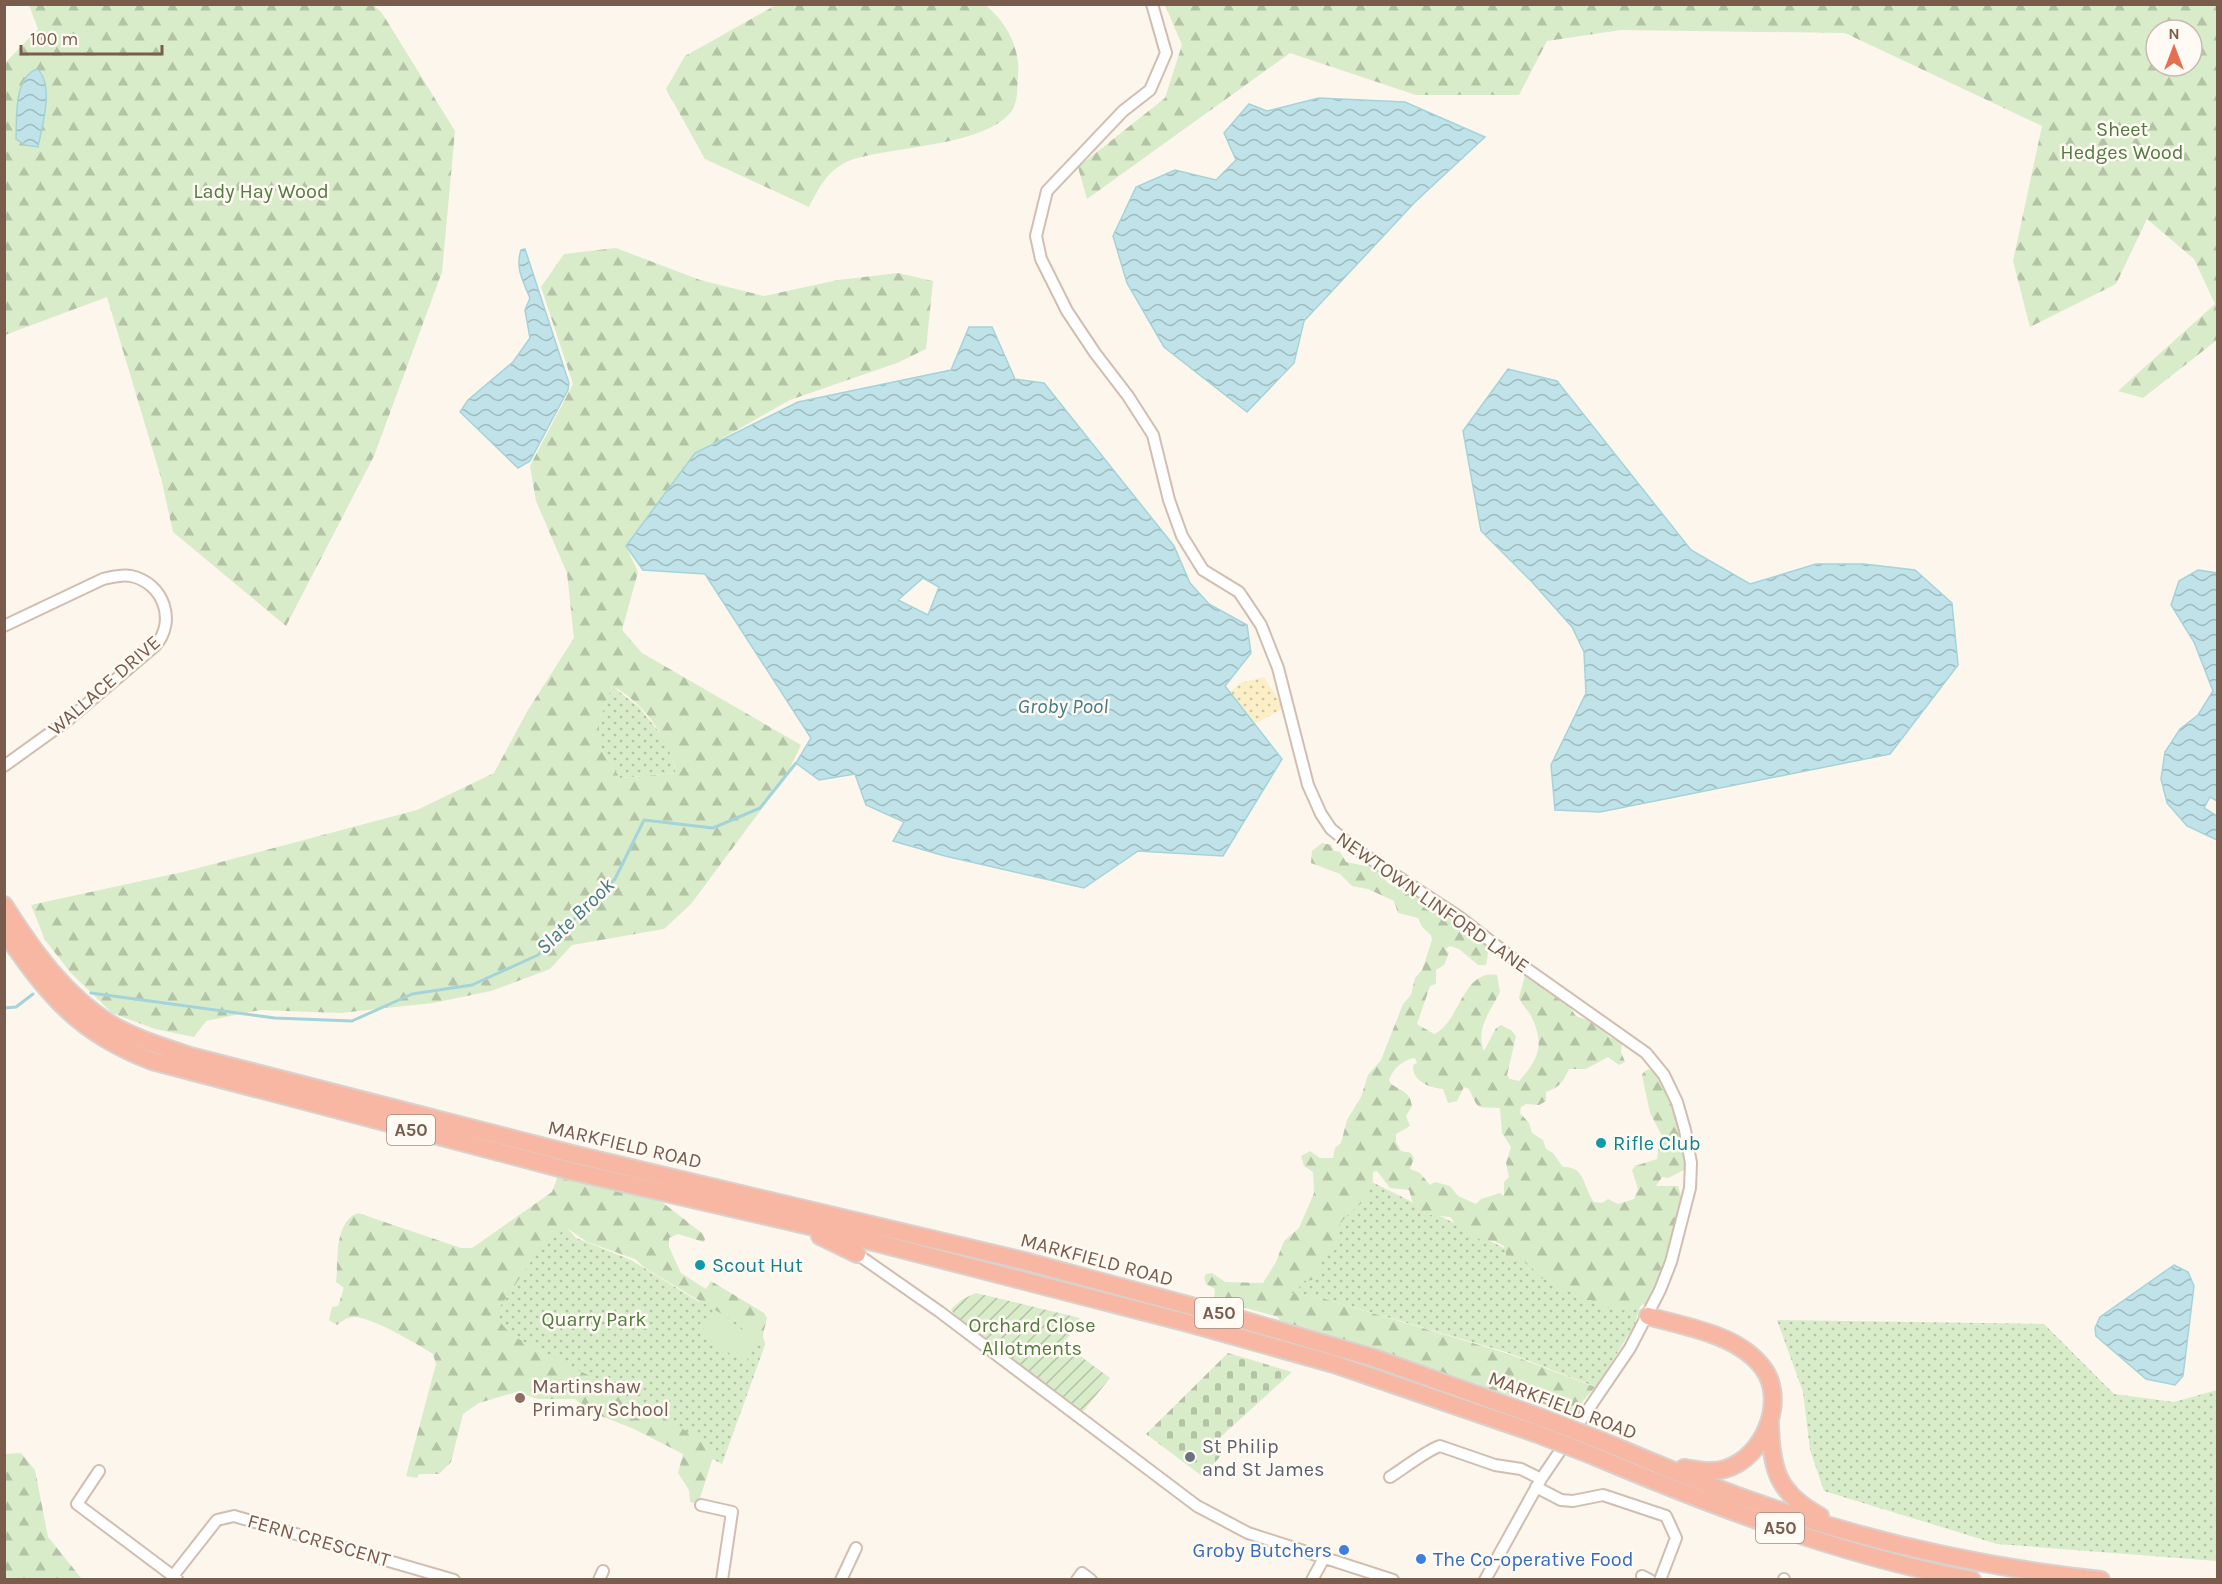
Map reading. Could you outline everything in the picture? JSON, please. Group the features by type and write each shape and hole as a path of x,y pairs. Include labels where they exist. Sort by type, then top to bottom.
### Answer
{"highway":[{"name":"MARKFIELD ROAD","path":"4,905 35,954 79,999 112,1025 149,1042 190,1056 572,1154 1013,1259 1374,1358 1539,1425 1594,1456 1674,1490 1809,1539 1875,1558 1972,1580"},
{"name":"MARKFIELD ROAD","path":"4,931 47,990 70,1015 106,1040 152,1061 571,1171 768,1216 1188,1323 1539,1425 1602,1441 1744,1498 1853,1533 1920,1551 1984,1564 2101,1580"},
{"path":"768,1216 857,1254"},
{"path":"1648,1316 1723,1339 1747,1352 1763,1367 1771,1382 1773,1408 1770,1420 1750,1454 1726,1469 1704,1471 1661,1465"},
{"path":"1770,1420 1772,1462 1785,1489 1797,1503 1853,1533"}],"street":[{"name":"NEWTOWN LINFORD LANE","path":"1152,4 1166,53 1150,90 1123,111 1047,191 1036,236 1041,259 1067,311 1153,435 1169,500 1182,536 1203,570 1239,592 1261,625 1278,668 1308,785 1331,830 1356,850 1458,916 1520,964 1646,1053 1664,1075 1677,1102 1685,1130 1691,1163 1686,1207 1671,1262 1648,1316 1630,1348 1538,1483 1485,1580"},
{"name":"WALLACE DRIVE","path":"4,626 103,579 117,575 131,576 155,589 167,614 163,638 68,720 4,766"},
{"path":"857,1254 940,1312 1197,1506 1234,1528 1393,1580"},
{"path":"1393,1461 1394,1475 1440,1446 1495,1465 1521,1469 1561,1500 1573,1501 1603,1495 1666,1516 1676,1538 1660,1580"},
{"path":"99,1470 77,1504 175,1578"},
{"path":"701,1505 732,1512 722,1580"},
{"name":"FERN CRESCENT","path":"175,1578 217,1520 234,1516 454,1580"},
{"path":"841,1580 856,1548"},
{"path":"1312,1580 1324,1558"}],"green space":[{"name":"Lady Hay Wood","path":"373,4 382,13 455,131 442,272 374,456 286,626 173,532 161,478 107,297 5,335 5,63 38,29 29,5","holes":["27,77 42,77 45,89 44,111 38,147 16,139 17,104"]},
{"path":"776,5 985,5 1005,27 1014,46 1018,66 1015,104 1005,118 989,128 967,136 869,155 843,164 826,179 809,207 705,159 666,89 685,56"},
{"name":"Sheet Hedges Wood","path":"1165,5 2217,5 2217,340 2143,398 2118,391 2215,304 2194,259 2147,219 2116,284 2030,327 2013,261 2042,126 1845,33 1621,30 1547,41 1519,95 1416,95 1290,53 1087,199 1078,167 1165,98 1182,45"},
{"path":"616,248 700,280 764,296 838,280 898,273 933,281 926,349 897,363 790,400 696,453 626,546 638,572 622,630 642,653 801,745 786,776 691,904 664,929 572,945 550,969 491,991 433,1003 340,1013 260,1010 206,1021 194,1037 155,1029 112,1013 71,973 45,940 31,905 187,871 417,810 494,773 528,710 574,638 567,573 536,501 530,466 573,384 541,287 564,254","holes":["612,686 624,693 644,712 661,735 668,747 676,773 620,778 599,746 599,721"]},
{"path":"612,686 639,707 667,742 676,773 620,778 599,746 599,721"},
{"path":"1322,843 1331,845 1334,851 1340,852 1346,862 1375,868 1388,883 1413,896 1422,897 1489,947 1486,965 1478,965 1459,949 1450,946 1445,949 1449,953 1444,965 1436,970 1436,984 1430,986 1417,1024 1434,1034 1450,1019 1476,980 1485,975 1497,975 1500,992 1482,1028 1482,1043 1484,1051 1496,1028 1501,1025 1511,1030 1516,1036 1507,1075 1510,1079 1519,1081 1532,1065 1539,1042 1535,1024 1519,998 1525,975 1532,978 1550,994 1564,1000 1576,1016 1596,1023 1609,1037 1622,1042 1621,1052 1625,1062 1619,1065 1608,1057 1586,1069 1569,1069 1560,1084 1546,1092 1546,1101 1539,1105 1526,1104 1521,1107 1520,1113 1529,1123 1532,1133 1543,1140 1546,1149 1553,1153 1563,1167 1576,1170 1580,1174 1594,1202 1602,1203 1608,1199 1618,1204 1634,1199 1638,1189 1632,1170 1635,1166 1657,1159 1659,1144 1663,1138 1650,1113 1642,1075 1649,1070 1658,1071 1677,1119 1686,1169 1668,1178 1662,1177 1656,1186 1678,1186 1682,1203 1682,1222 1678,1258 1668,1259 1659,1273 1659,1291 1649,1303 1620,1311 1596,1304 1591,1300 1577,1300 1570,1290 1557,1287 1553,1281 1540,1278 1529,1264 1507,1258 1504,1246 1494,1241 1481,1240 1459,1229 1450,1217 1420,1214 1409,1190 1390,1188 1377,1171 1373,1172 1373,1181 1368,1188 1366,1201 1340,1223 1338,1249 1320,1257 1323,1272 1312,1280 1304,1281 1297,1290 1292,1288 1286,1292 1322,1298 1506,1353 1595,1387 1574,1412 1505,1394 1279,1320 1278,1317 1242,1307 1224,1306 1214,1299 1215,1289 1206,1284 1204,1278 1206,1274 1212,1273 1225,1282 1263,1283 1276,1262 1284,1241 1299,1228 1314,1193 1313,1172 1304,1166 1301,1156 1310,1151 1320,1158 1333,1158 1335,1148 1341,1143 1347,1120 1361,1097 1368,1075 1381,1060 1403,1004 1411,995 1415,978 1422,970 1432,940 1431,935 1422,927 1418,918 1398,913 1394,901 1368,889 1352,886 1340,874 1311,863 1312,851","holes":["1415,1058 1417,1063 1413,1065 1413,1071 1418,1079 1422,1083 1443,1089 1448,1103 1457,1101 1464,1087 1469,1089 1479,1106 1500,1108 1502,1133 1511,1147 1506,1163 1509,1177 1504,1182 1504,1196 1500,1193 1481,1199 1476,1204 1458,1196 1450,1186 1435,1182 1430,1185 1420,1173 1410,1169 1414,1158 1411,1153 1401,1151 1396,1142 1396,1134 1410,1126 1406,1116 1412,1106 1411,1101 1389,1080 1402,1063"]},
{"path":"1354,1173 1554,1273 1642,1301 1634,1326 1596,1387 1506,1352 1322,1298 1283,1292"},
{"path":"558,1176 662,1202 703,1234 705,1239 704,1242 678,1234 669,1238 669,1247 681,1273 706,1289 711,1281 764,1313 767,1318 762,1338 645,1268 635,1259 587,1242 567,1228 542,1246 497,1311 497,1318 511,1335 586,1374 716,1448 700,1498 694,1503 690,1502 689,1490 678,1473 683,1454 634,1429 591,1412 575,1399 538,1399 516,1392 479,1403 463,1414 451,1462 439,1474 419,1474 417,1478 406,1476 436,1364 433,1354 372,1321 351,1317 337,1325 329,1320 332,1307 338,1306 344,1288 336,1282 338,1254 344,1225 350,1218 358,1213 461,1248 472,1248 552,1192"},
{"name":"Quarry Park","path":"361,1214 469,1253 567,1228 576,1238 631,1260 698,1301 735,1310 761,1328 765,1345 722,1464 482,1337 344,1298 342,1258 352,1216"},
{"name":"Orchard Close Allotments","path":"976,1293 1080,1318 1064,1344 1110,1378 1081,1414 955,1316 951,1309 963,1299"},
{"path":"714,1312 759,1340 745,1363 700,1335"},
{"path":"1777,1320 2044,1324 2114,1394 2174,1402 2217,1390 2217,1561 1997,1544 1824,1491 1810,1450 1803,1392"},
{"path":"1228,1353 1292,1372 1215,1442 1222,1448 1219,1458 1202,1476 1146,1434"},
{"path":"21,1453 35,1470 48,1537 82,1579 5,1579 5,1454"}],"sand":[{"path":"1264,677 1284,708 1254,724 1229,693 1240,683"}],"water":[{"path":"37,69 42,76 46,95 38,147 25,145 16,139 20,90 29,74"},
{"path":"1319,98 1405,102 1485,137 1415,202 1304,321 1294,363 1247,412 1164,347 1127,283 1113,236 1136,187 1175,170 1216,180 1236,160 1224,133 1249,104 1267,111"},
{"path":"525,249 569,383 568,390 530,461 518,468 460,412 468,400 513,362 530,338 525,310 530,298 519,263 521,250"},
{"name":"Groby Pool","path":"969,327 992,327 1015,379 1044,383 1174,546 1190,583 1209,604 1247,625 1251,653 1225,686 1282,759 1223,856 1138,851 1084,888 945,856 893,841 904,822 866,805 855,774 819,780 796,763 811,738 705,574 643,570 626,546 695,453 798,402 951,370","holes":["923,578 939,587 928,615 898,600"]},
{"path":"1508,369 1557,381 1691,550 1750,584 1816,564 1864,564 1915,570 1952,603 1958,665 1890,754 1600,812 1555,810 1551,765 1586,693 1584,652 1572,627 1532,582 1481,531 1463,431"},
{"path":"2198,570 2217,573 2217,801 2210,797 2204,808 2217,816 2217,840 2187,826 2167,803 2161,779 2165,752 2180,729 2198,715 2213,691 2194,642 2171,605 2179,581"},
{"path":"2174,1265 2188,1272 2194,1286 2183,1376 2175,1385 2146,1379 2096,1336 2095,1328 2100,1317"}],"waterway":[{"name":"Slate Brook","path":"91,993 275,1018 352,1021 412,994 472,985 538,955 615,879 644,820 713,828 760,808 796,763"},
{"name":"Slate Brook","path":"4,1008 16,1007 33,994"}],"place":[{"name":"Rifle Club","path":"1601,1143"},
{"name":"Scout Hut","path":"700,1265"},
{"name":"Martinshaw Primary School","path":"520,1398"},
{"name":"St Philip and St James","path":"1190,1457"},
{"name":"Groby Butchers","path":"1344,1550"},
{"name":"The Co-operative Food","path":"1421,1559"}]}
